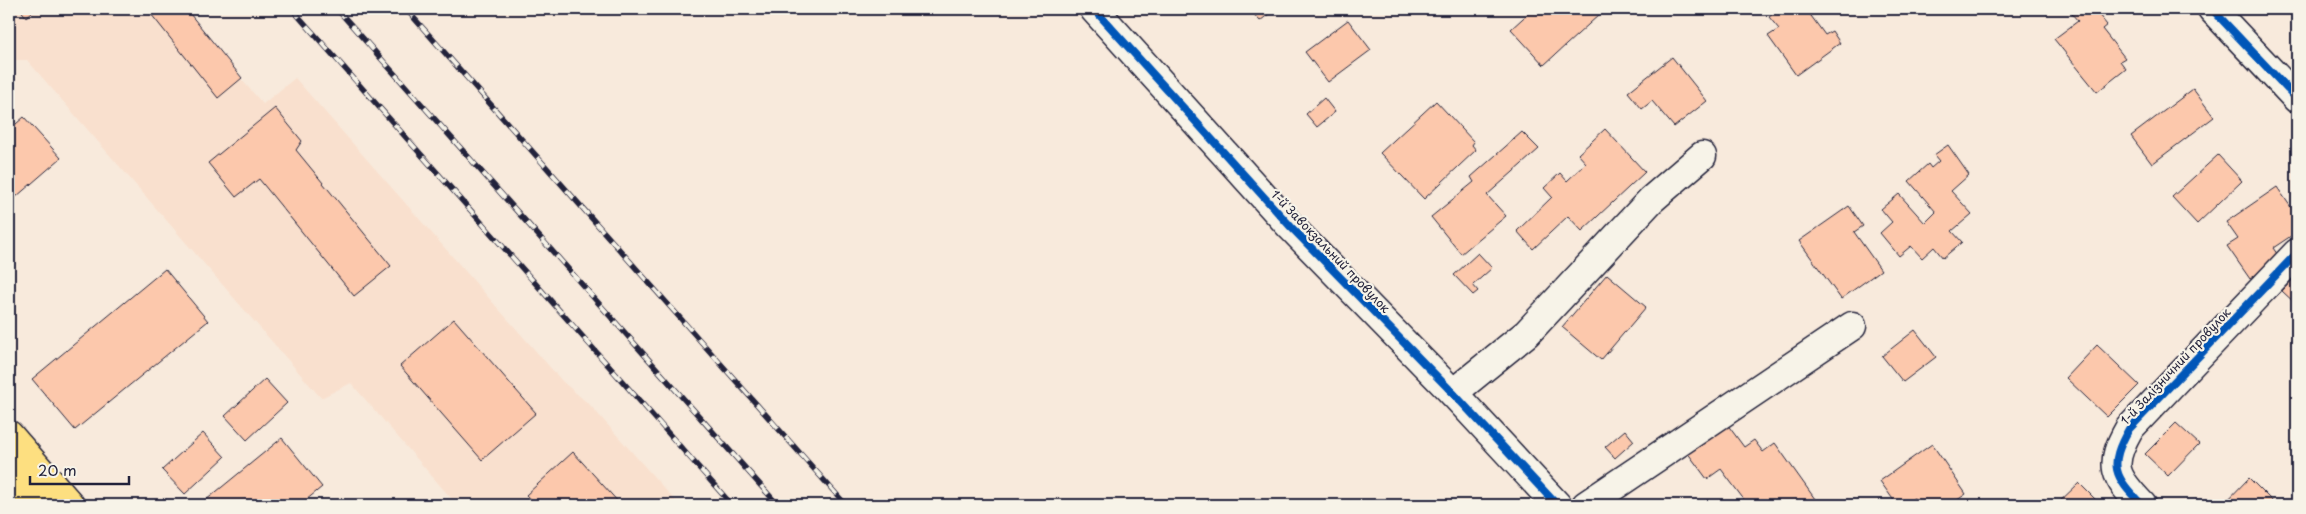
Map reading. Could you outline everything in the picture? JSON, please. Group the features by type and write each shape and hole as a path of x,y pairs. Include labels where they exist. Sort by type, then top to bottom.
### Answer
{"main road":[{"path":"9,435 70,505"},
{"path":"9,472 37,505"}],"street":[{"name":"1-й Завокзальний провулок","path":"1094,9 1291,227 1453,393 1557,505"},
{"path":"2212,9 2297,99"},
{"path":"1453,393 1527,333 1651,200 1702,156"},
{"name":"1-й Залізничний провулок","path":"2142,505 2125,487 2118,474 2116,458 2129,429 2297,253"},
{"path":"1586,505 1852,326"}],"shaded area":[{"path":"9,9 179,9 263,104 295,78 563,382 590,405 679,505 457,505 351,383 321,398 27,60 9,60"}],"building":[{"path":"20,9 36,9 26,17"},
{"path":"147,9 186,9 242,78 218,98"},
{"path":"1249,9 1275,9 1260,21"},
{"path":"1533,9 1595,9 1600,14 1544,65 1511,29"},
{"path":"1780,9 1806,9 1825,35 1832,31 1840,43 1796,75 1768,36 1779,29 1769,17"},
{"path":"2080,9 2094,9 2107,25 2102,29 2125,58 2120,61 2126,69 2097,92 2054,39 2078,21 2072,14"},
{"path":"1348,20 1371,50 1328,82 1305,52"},
{"path":"1672,57 1707,101 1674,127 1652,101 1642,109 1628,92"},
{"path":"2193,89 2214,117 2152,164 2131,136"},
{"path":"1324,98 1335,112 1317,127 1306,114"},
{"path":"1436,101 1474,142 1472,145 1476,150 1424,199 1380,153"},
{"path":"275,108 302,141 296,150 391,266 354,296 259,179 236,197 208,163"},
{"path":"24,117 61,158 9,203 9,130"},
{"path":"1605,129 1645,172 1582,231 1568,216 1533,249 1517,231 1552,197 1544,188 1560,173 1567,181 1586,163 1578,154"},
{"path":"1522,132 1539,149 1487,195 1506,216 1461,254 1431,217 1474,182 1471,177"},
{"path":"1948,145 1969,175 1951,191 1972,214 1952,231 1962,242 1943,258 1934,247 1922,258 1911,246 1899,256 1880,233 1892,222 1881,209 1899,194 1925,223 1936,212 1909,181 1928,164 1931,168 1939,161 1934,155"},
{"path":"2218,155 2242,181 2197,224 2172,197"},
{"path":"2277,187 2297,216 2297,232 2273,248 2280,258 2250,279 2227,246 2238,239 2226,222"},
{"path":"1849,206 1863,226 1854,232 1881,270 1841,299 1799,241"},
{"path":"1478,253 1492,268 1473,285 1478,291 1473,295 1454,275"},
{"path":"165,269 208,321 75,430 32,379"},
{"path":"1607,274 1646,307 1601,360 1562,327"},
{"path":"2297,275 2297,305 2282,291"},
{"path":"454,319 536,413 482,460 400,366"},
{"path":"1915,330 1936,357 1903,382 1882,356"},
{"path":"2097,345 2139,385 2107,417 2066,378"},
{"path":"265,379 287,403 247,440 225,416"},
{"path":"2176,423 2199,444 2168,476 2145,454"},
{"path":"1727,424 1744,447 1754,440 1763,452 1775,443 1815,499 1806,505 1748,505 1721,469 1707,479 1687,452"},
{"path":"1625,430 1634,441 1615,458 1605,447"},
{"path":"203,433 225,457 185,494 162,470"},
{"path":"282,438 322,487 300,505 200,505"},
{"path":"1932,444 1966,494 1950,505 1919,505 1914,498 1902,505 1897,505 1880,481"},
{"path":"573,452 621,505 535,505 526,495"},
{"path":"2249,478 2276,505 2223,505"},
{"path":"2079,483 2101,505 2056,505"}],"railway":[{"path":"292,9 732,505"},
{"path":"337,9 778,505"},
{"path":"406,9 846,505"}],"cycle path":[{"path":"1094,9 1291,227 1453,393 1557,505"},
{"path":"2212,9 2297,99"},
{"path":"2142,505 2125,486 2117,470 2118,452 2129,429 2297,253"}]}
